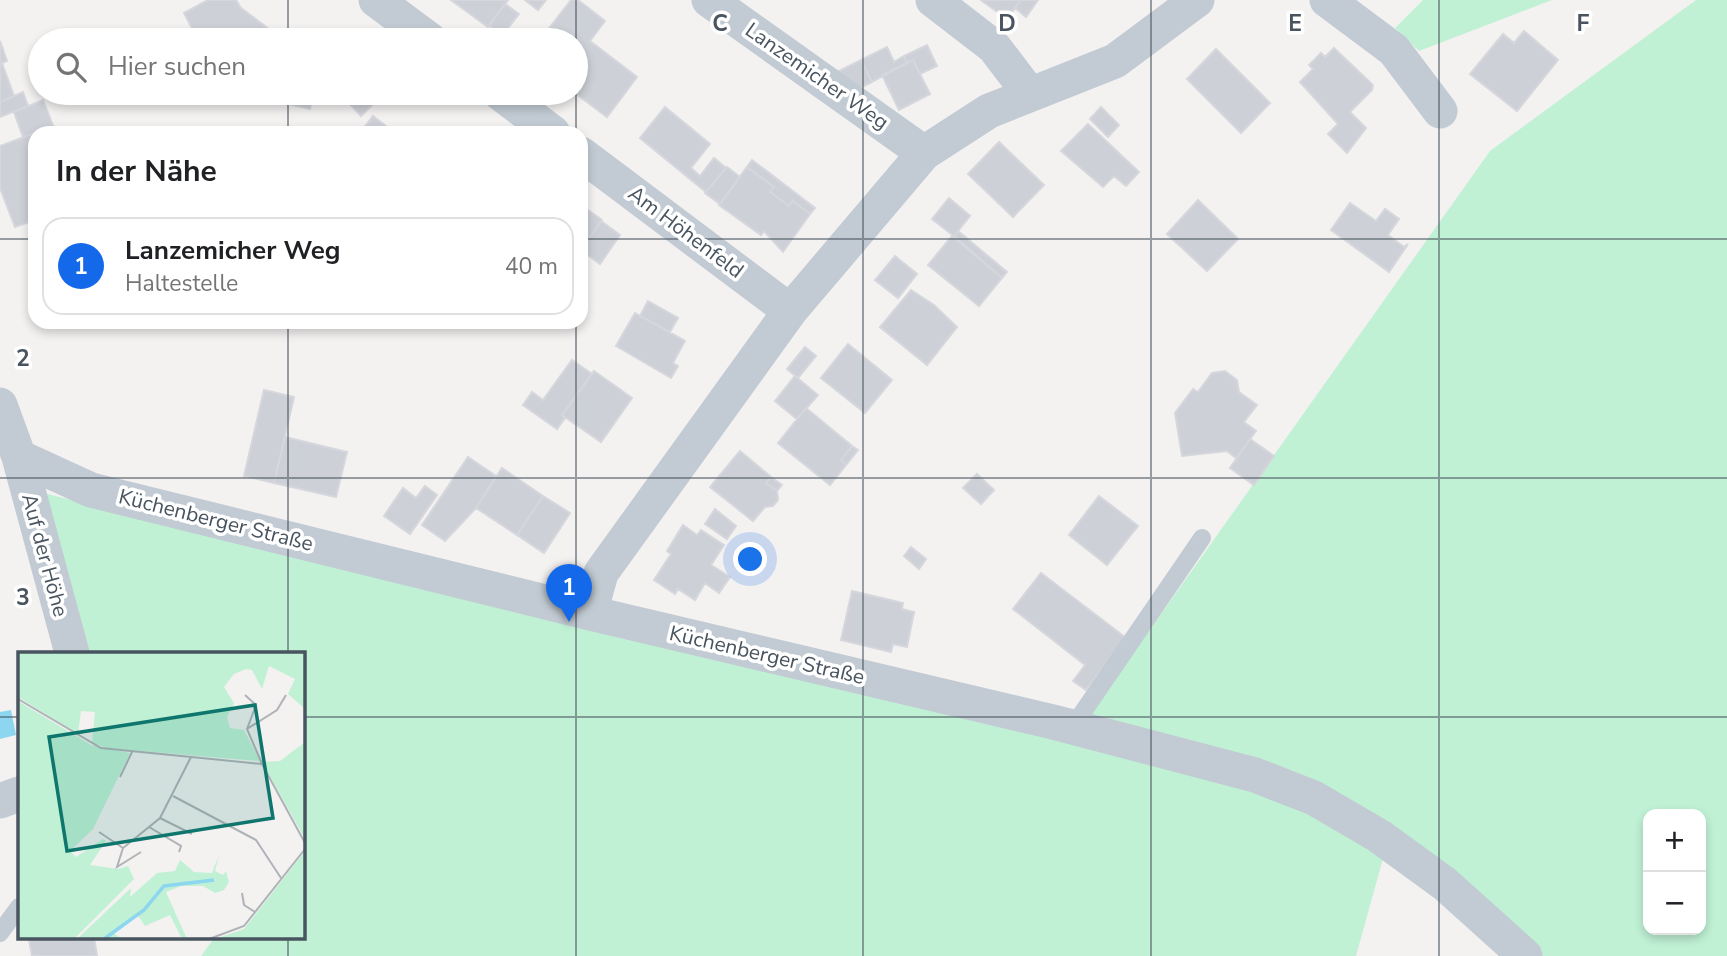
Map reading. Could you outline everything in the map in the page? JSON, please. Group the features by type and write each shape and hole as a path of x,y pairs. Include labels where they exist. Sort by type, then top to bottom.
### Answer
{"street":[{"path":"376,0 414,28"},
{"name":"Lanzemicher Weg","path":"709,0 924,153"},
{"path":"933,0 994,47 1029,93"},
{"path":"590,613 601,573 790,311 924,153 989,111 1115,61 1197,0"},
{"path":"1327,0 1394,50 1440,111"},
{"path":"516,105 544,126"},
{"name":"Am Höhenfeld","path":"588,159 790,311"},
{"path":"0,405 19,457"},
{"name":"Küchenberger Straße","path":"19,457 91,489 1255,775 1314,798 1379,836 1445,884 1525,956"},
{"name":"Auf der Höhe","path":"19,457 72,652"},
{"path":"0,801 18,794"}],"lane":[{"path":"1072,728 1202,538"},
{"path":"0,933 18,908"}],"green space":[{"path":"1423,0 1552,0 1419,51 1395,28"},
{"path":"1696,0 1727,0 1727,956 1542,956 1396,835 1085,721 1490,151"},
{"path":"31,490 1265,789 1384,855 1356,956 201,956 214,939 304,939 304,652 87,652"}],"water":[{"path":"11,710 16,735 0,739 0,712"}],"building":[{"path":"208,0 236,0 241,8 267,28 192,28 184,13"},
{"path":"451,0 508,0 488,27"},
{"path":"525,0 546,0 538,10"},
{"path":"571,0 578,0 605,21 590,41 637,77 607,117 588,103 588,28 549,28"},
{"path":"981,0 1021,0 1007,19"},
{"path":"1021,0 1038,0 1026,17 1015,8"},
{"path":"505,4 519,14 508,28 493,28 489,25"},
{"path":"1524,31 1558,60 1517,111 1470,74 1503,34 1514,43"},
{"path":"0,41 7,61 2,63 14,96 0,102"},
{"path":"927,45 937,66 920,74 913,60 907,63 904,56"},
{"path":"887,47 894,62 904,56 907,63 872,82 861,60"},
{"path":"1334,48 1373,85 1372,90 1350,112 1366,128 1347,153 1328,134 1338,124 1300,82 1313,69 1309,65 1321,53 1325,57"},
{"path":"1216,49 1270,103 1241,133 1187,79"},
{"path":"861,60 872,82 856,90 833,74"},
{"path":"913,60 930,94 899,110 882,75"},
{"path":"23,92 28,106 0,117 0,102"},
{"path":"31,105 45,105 53,126 28,126 28,136 23,137 14,112"},
{"path":"294,105 311,105 310,109"},
{"path":"351,105 372,105 361,116"},
{"path":"665,107 710,144 691,168 700,176 714,158 726,168 706,192 640,138"},
{"path":"1101,107 1119,125 1108,137 1090,119"},
{"path":"373,116 386,126 365,126"},
{"path":"1088,124 1139,172 1126,186 1114,176 1103,187 1061,151"},
{"path":"28,136 28,222 15,227 0,188 0,146"},
{"path":"999,142 1044,185 1013,217 968,174"},
{"path":"752,160 815,208 810,214 793,201 789,206 770,192 774,187 747,167"},
{"path":"727,167 740,177 720,204 705,193"},
{"path":"747,167 774,187 770,192 789,206 793,201 810,214 783,252 764,231 761,235 719,205"},
{"path":"949,198 970,216 954,236 932,219"},
{"path":"1198,200 1238,239 1207,271 1167,234"},
{"path":"1350,203 1376,221 1385,209 1399,219 1388,235 1404,247 1408,244 1389,272 1331,230"},
{"path":"588,210 602,220 588,240"},
{"path":"601,221 620,235 600,264 588,255 588,240"},
{"path":"958,231 1007,272 1002,278 954,236"},
{"path":"952,236 1002,278 979,306 928,265"},
{"path":"895,256 917,274 898,298 875,280"},
{"path":"911,290 934,305 957,327 927,365 880,327"},
{"path":"648,301 678,318 670,332 640,316"},
{"path":"635,313 685,341 673,363 678,366 671,378 616,346"},
{"path":"848,344 892,380 865,413 821,378"},
{"path":"805,347 816,356 798,378 787,369"},
{"path":"572,360 592,374 562,415 565,418 557,429 523,405 532,392 543,400"},
{"path":"594,371 632,398 601,442 562,415"},
{"path":"1225,371 1237,380 1239,392 1257,405 1244,422 1256,431 1236,458 1227,451 1182,456 1175,413 1193,389 1198,392 1212,373"},
{"path":"795,376 818,395 797,419 775,401"},
{"path":"264,390 294,397 274,483 244,476"},
{"path":"806,408 852,446 841,460 846,465 830,485 778,443"},
{"path":"285,437 347,452 336,497 274,483"},
{"path":"1250,439 1274,456 1254,485 1230,468"},
{"path":"852,446 858,450 846,465 841,460"},
{"path":"740,451 771,477 766,483 777,491 778,500 773,506 765,507 753,521 710,487"},
{"path":"468,457 496,476 476,508 445,541 422,525"},
{"path":"502,468 543,496 517,535 476,508"},
{"path":"977,474 994,490 981,504 963,488"},
{"path":"771,477 782,485 777,491 766,483"},
{"path":"425,486 437,495 410,534 384,516 403,488 416,498"},
{"path":"543,496 570,513 544,553 517,535"},
{"path":"1099,496 1138,526 1107,565 1069,535"},
{"path":"715,509 736,526 727,539 705,524"},
{"path":"683,525 697,535 701,530 724,545 711,565 730,577 719,593 705,583 695,600 678,589 675,594 654,580 671,554 667,551"},
{"path":"911,547 926,559 919,569 904,556"},
{"path":"1041,573 1126,638 1086,690 1073,681 1085,665 1013,609"},
{"path":"852,591 903,603 902,609 914,612 907,647 893,644 891,652 841,640"},
{"path":"94,939 97,956 32,956 29,940"}],"place":[{"name":"Lanzemicher Weg","path":"569,622"}]}
